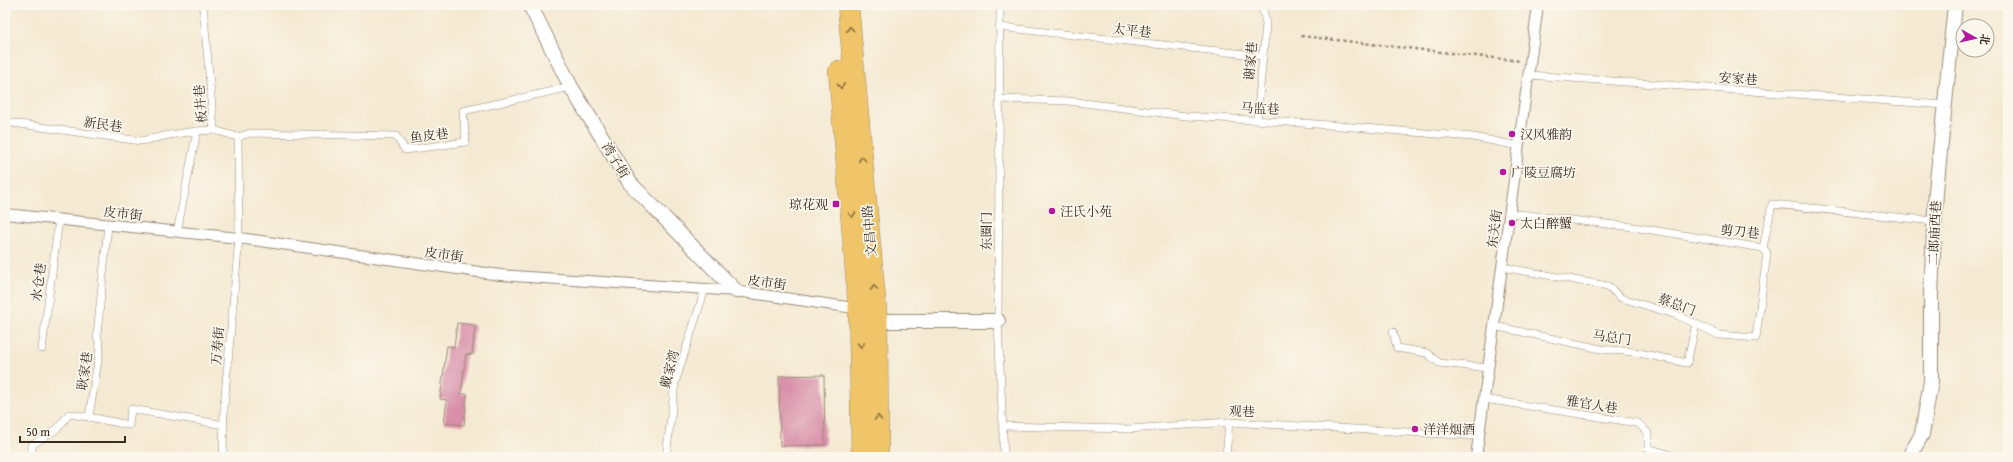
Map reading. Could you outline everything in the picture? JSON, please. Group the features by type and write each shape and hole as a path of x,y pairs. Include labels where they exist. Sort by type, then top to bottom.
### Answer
{"main road":[{"name":"文昌中路","path":"834,5 859,308 862,457"},
{"name":"文昌中路","path":"848,5 877,321 878,457"}],"street":[{"name":"湾子街","path":"530,5 571,87 630,183 736,291"},
{"name":"东关街","path":"1476,457 1538,5"},
{"name":"二郎庙西巷","path":"1909,457 1922,434 1931,381 1931,294 1935,221 1955,5"},
{"name":"皮市街","path":"5,214 239,238 500,275 736,291 859,308 877,321"},
{"path":"877,321 998,321"}],"lane":[{"name":"板井巷","path":"177,232 197,131 214,130 203,5"},
{"name":"东圈门","path":"1000,5 998,321 1004,426 1004,457"},
{"name":"谢家巷","path":"1257,119 1266,24 1262,5"},
{"name":"太平巷","path":"999,27 1263,56"},
{"name":"安家巷","path":"1529,75 1945,105"},
{"name":"鱼皮巷","path":"214,130 238,137 250,133 396,136 405,150 466,142 463,112 571,87"},
{"name":"马监巷","path":"999,99 1068,101 1186,116 1257,119 1473,137 1519,146"},
{"name":"新民巷","path":"5,122 141,141 197,131"},
{"name":"万寿街","path":"223,457 224,425 239,238 238,137"},
{"name":"剪刀巷","path":"1510,213 1634,227 1762,248 1772,204 1935,221"},
{"name":"水仓巷","path":"42,349 59,219"},
{"name":"耿家巷","path":"89,417 100,348 97,335 108,225"},
{"name":"蔡总门","path":"1502,267 1608,286 1621,298 1677,315 1719,335 1756,338 1767,253 1762,248"},
{"name":"戴家湾","path":"666,457 675,383 705,289"},
{"name":"马总门","path":"1494,326 1601,349 1634,352 1687,363 1696,324"},
{"path":"1393,332 1396,348 1427,353 1439,363 1488,368"},
{"name":"雅官人巷","path":"1484,399 1638,423 1648,433 1648,448 1678,457"},
{"path":"32,457 32,445 58,428 69,414 129,425 131,409 224,425"},
{"path":"1226,457 1228,422"},
{"name":"观巷","path":"1004,426 1128,430 1228,422 1479,436"}],"path":[{"path":"1301,36 1530,62"}],"building":[{"path":"457,323 475,325 472,355 466,354 461,394 467,394 464,425 444,423 447,400 440,399 447,346 454,347"},
{"path":"824,375 825,445 780,446 779,376"}],"place":[{"name":"汉风雅韵","path":"1512,134"},
{"name":"广陵豆腐坊","path":"1503,172"},
{"name":"琼花观","path":"836,204"},
{"name":"汪氏小苑","path":"1052,211"},
{"name":"太白醉蟹","path":"1512,223"},
{"name":"洋洋烟酒","path":"1415,429"}]}
